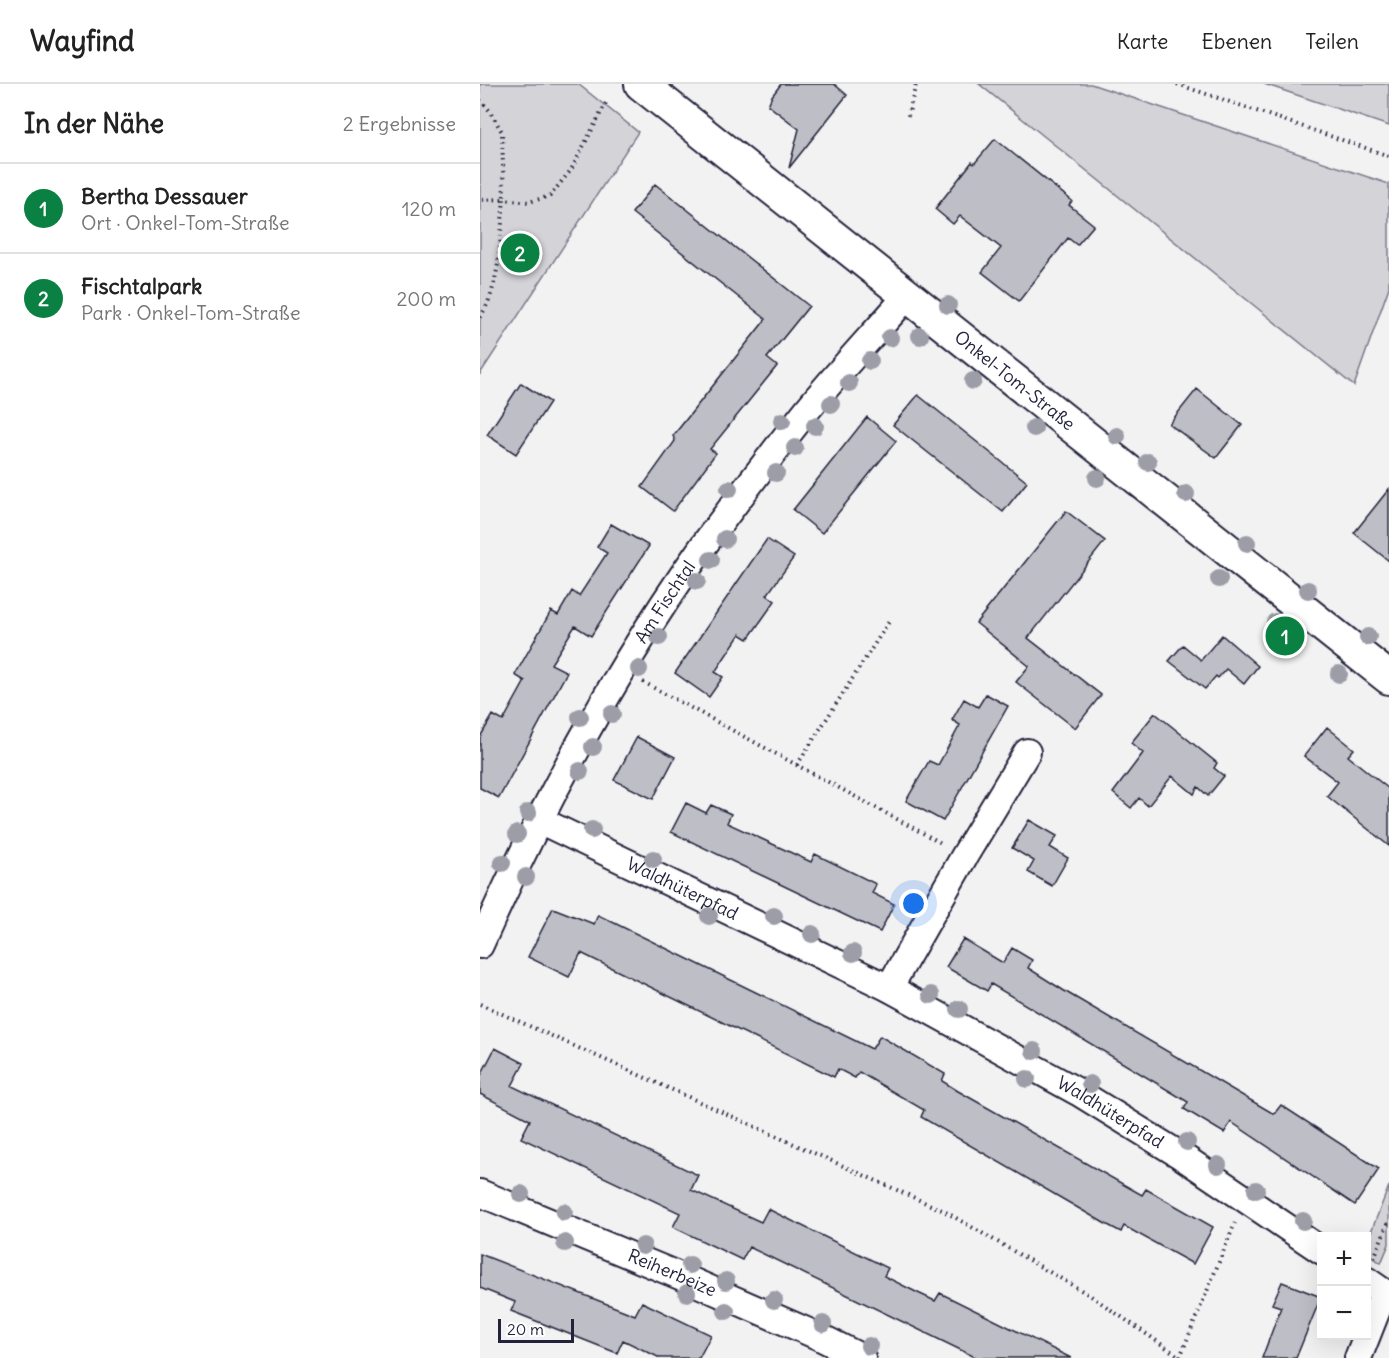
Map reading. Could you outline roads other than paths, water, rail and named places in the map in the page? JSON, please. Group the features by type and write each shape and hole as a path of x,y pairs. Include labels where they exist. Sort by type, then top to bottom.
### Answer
{"main road":[{"name":"Onkel-Tom-Straße","path":"640,84 1389,678"}],"street":[{"name":"Am Fischtal","path":"480,945 539,820 623,670 701,549 804,414 908,295"},
{"path":"889,988 965,855 1028,752"},
{"name":"Waldhüterpfad","path":"539,820 889,988 1078,1092 1180,1155 1317,1248"},
{"name":"Reiherbeize","path":"480,1193 749,1306 862,1358"},
{"path":"1358,1358 1378,1282"}],"place":[{"name":"Fischtalpark","path":"520,253"},
{"name":"Bertha Dessauer","path":"1285,636"}]}
